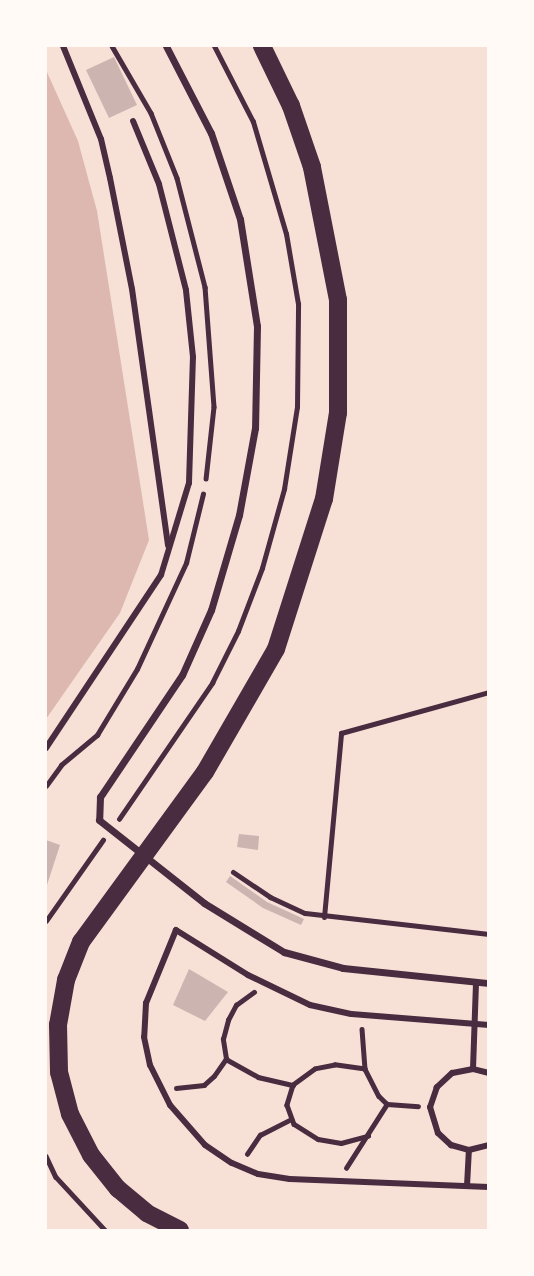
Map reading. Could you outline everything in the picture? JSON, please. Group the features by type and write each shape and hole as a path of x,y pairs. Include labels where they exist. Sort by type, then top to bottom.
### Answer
{"main road":[{"path":"180,1230 147,1213 118,1189 91,1155 71,1114 59,1072 58,1026 66,980 81,942 162,831 248,704 276,649 324,499 338,413 338,300 326,226 291,106 262,46"}],"street":[{"path":"63,46 101,139 110,178 132,289 169,549"},
{"path":"166,46 211,133 240,219 257,326 255,428 239,515 211,610 182,674 100,797 99,820 204,903 284,951 342,968 488,983"},
{"path":"46,748 139,611 169,549 189,483 194,357 174,235 133,121"},
{"path":"488,1025 364,1015 310,1005 176,930 146,1003 144,1037 159,1088 205,1145 243,1167 290,1179 488,1187"},
{"path":"473,1069 476,982"},
{"path":"488,1073 473,1069 443,1079 430,1107 438,1133 451,1145 469,1150 488,1145"},
{"path":"467,1186 469,1150"}],"lane":[{"path":"324,917 341,733 488,692"},
{"path":"233,872 286,906 324,917 488,934"}],"path":[{"path":"46,921 80,871"},
{"path":"159,1088 204,1085 226,1059 223,1039 236,1005 257,989 285,993"},
{"path":"364,1015 365,1069 387,1104"},
{"path":"226,1059 250,1074 293,1085"},
{"path":"365,1069 325,1066 293,1085 286,1105 291,1119 308,1135 329,1142 368,1136"},
{"path":"387,1104 430,1107"},
{"path":"336,1180 387,1104"},
{"path":"243,1167 260,1135 291,1119"},
{"path":"46,1156 56,1177 105,1230"}],"shaded area":[{"path":"46,70 78,141 97,211 149,540 120,613 46,719"}],"building":[{"path":"114,57 137,105 109,118 86,70"},
{"path":"239,834 259,836 258,850 237,847"},
{"path":"46,840 60,845 46,888"},
{"path":"230,876 267,902 304,919 301,925 263,908 226,882"},
{"path":"189,969 228,992 205,1021 173,1005"}]}
